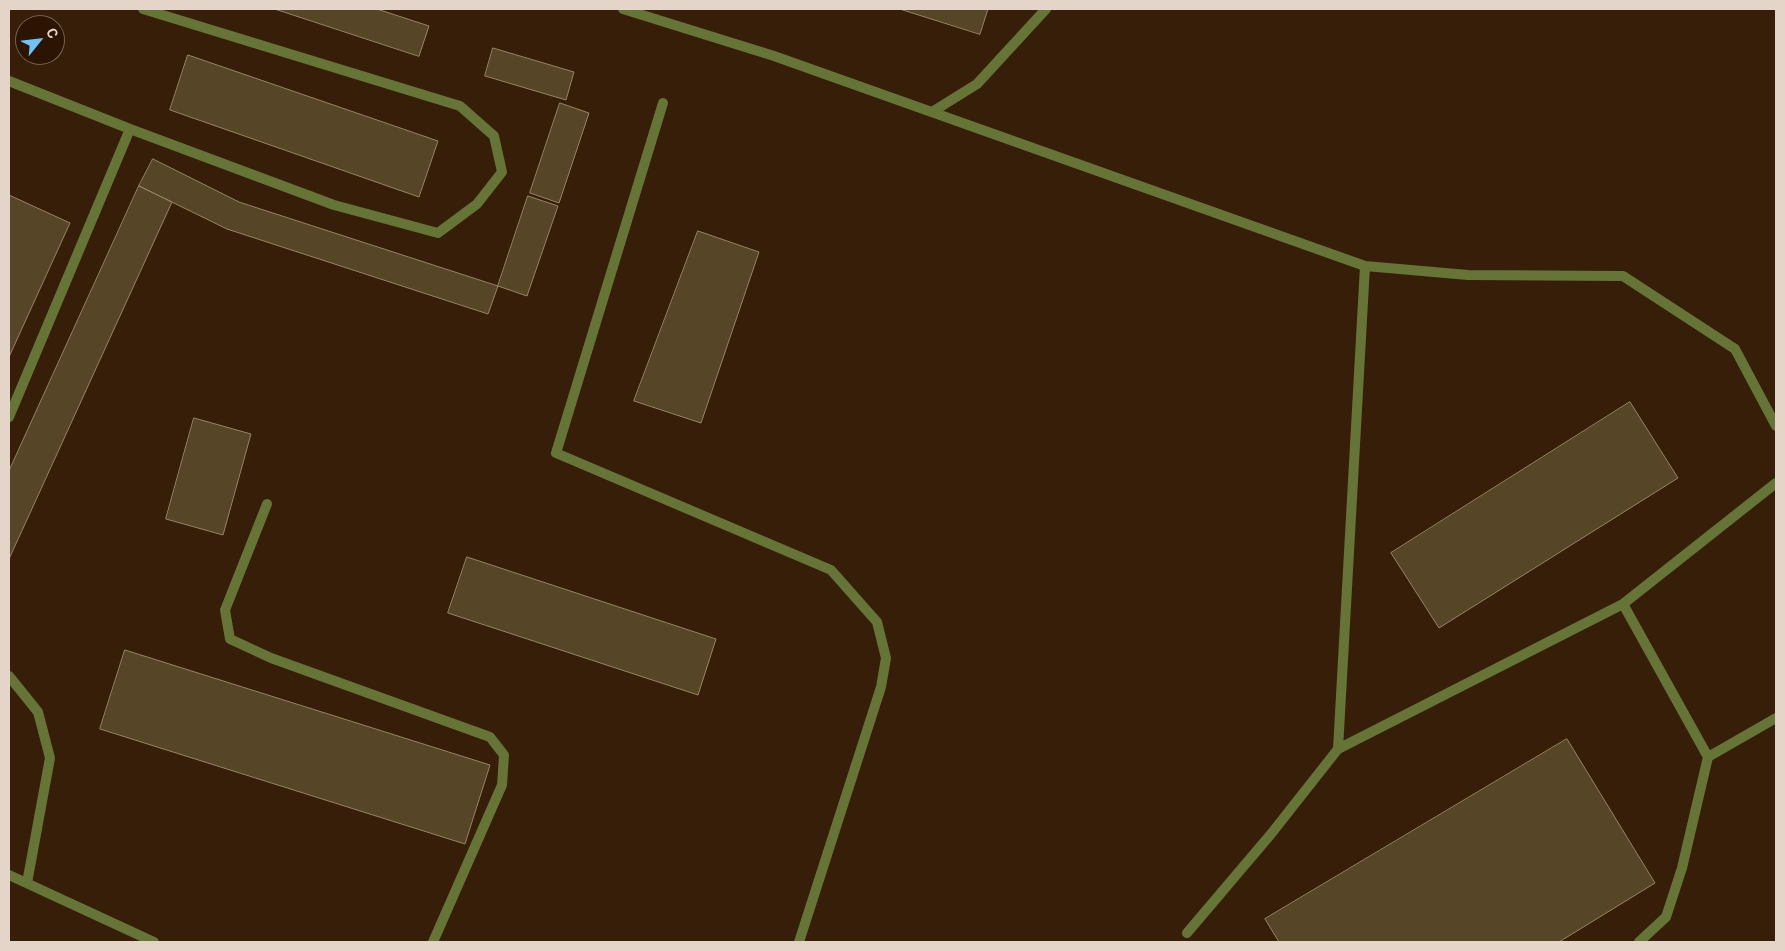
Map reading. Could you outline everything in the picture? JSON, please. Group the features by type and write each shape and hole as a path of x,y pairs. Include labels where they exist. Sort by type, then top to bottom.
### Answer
{"lane":[{"path":"9,81 130,129 334,205 438,233 477,204 502,172 494,136 460,106 143,9"},
{"path":"623,9 774,56 1365,266 1468,274 1623,276 1735,349 1776,426"},
{"path":"932,112 977,84 1046,9"},
{"path":"663,102 556,453 831,570 877,622 886,658 881,687 799,942"},
{"path":"9,417 130,129"},
{"path":"1338,749 1365,266"},
{"path":"1188,933 1271,834 1338,749 1623,604 1776,483"},
{"path":"267,504 225,610 230,640 271,658 490,737 504,755 502,785 433,942"},
{"path":"1623,604 1708,757 1682,868 1666,917 1639,942"},
{"path":"9,676 38,712 50,758 27,883"},
{"path":"1708,757 1776,718"},
{"path":"9,875 154,942"}],"building":[{"path":"275,9 377,9 429,26 419,56"},
{"path":"900,9 988,9 980,34"},
{"path":"493,48 574,72 566,100 485,76"},
{"path":"188,55 438,141 419,197 170,110"},
{"path":"560,103 589,113 559,203 530,193"},
{"path":"153,159 239,202 498,286 488,314 227,229 139,186"},
{"path":"139,186 172,202 9,559 9,471"},
{"path":"9,195 70,223 9,357"},
{"path":"528,196 558,206 527,296 498,286"},
{"path":"698,231 759,252 701,423 634,401"},
{"path":"1630,402 1678,478 1439,628 1391,553"},
{"path":"194,418 251,434 223,535 166,519"},
{"path":"467,557 716,639 698,695 448,613"},
{"path":"125,650 490,765 465,844 100,729"},
{"path":"1567,739 1655,883 1559,942 1279,942 1265,919"}]}
